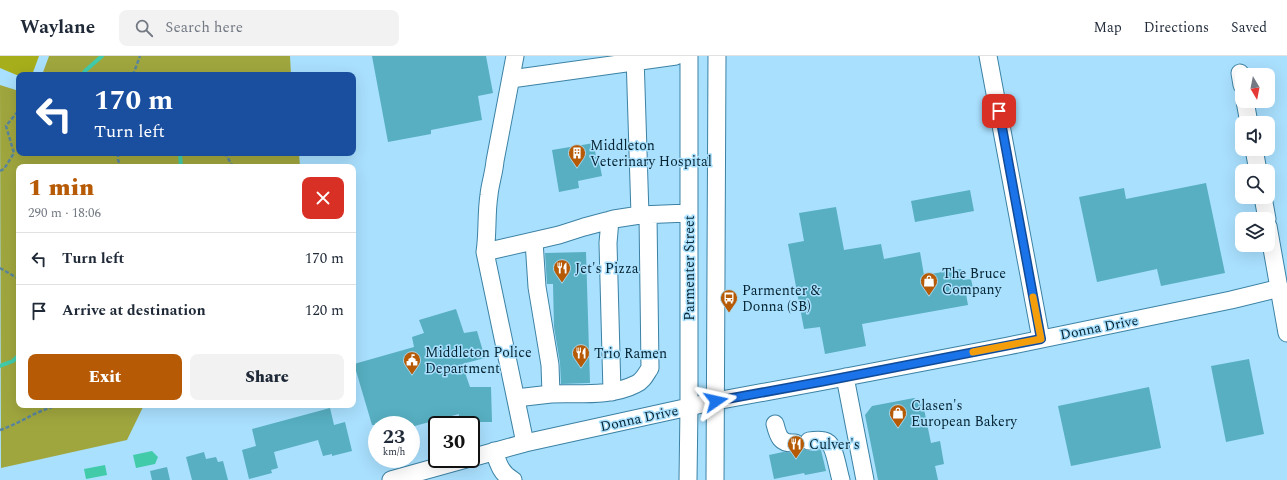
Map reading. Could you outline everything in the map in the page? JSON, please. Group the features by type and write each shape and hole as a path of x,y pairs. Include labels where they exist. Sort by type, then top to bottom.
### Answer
{"street":[{"path":"515,56 495,161 494,175 489,194 485,252 525,443"},
{"path":"511,79 635,59 676,56"},
{"name":"Parmenter Street","path":"688,480 689,56"},
{"name":"Parmenter Street","path":"715,480 717,56"},
{"path":"988,56 1041,339"},
{"path":"516,398 551,394 612,392 637,384 644,378 650,368 644,215 635,59"},
{"path":"485,252 534,241 610,220 644,215 688,213"},
{"path":"610,220 608,243 612,392"},
{"path":"534,241 538,287 550,364 551,394"},
{"path":"1273,252 1287,333"},
{"name":"Donna Drive","path":"480,455 525,443 716,401 1041,339 1231,300 1280,288"},
{"path":"845,377 865,480"},
{"path":"775,424 778,435 784,442 821,440 830,444 833,449 841,480"},
{"path":"494,451 501,469 506,476 513,480"},
{"path":"391,480 434,468"}],"path":[{"path":"133,72 140,56"},
{"path":"0,171 4,168 14,153 6,126 16,114"},
{"path":"0,268 16,277"},
{"path":"0,430 52,408"}],"shaded area":[{"path":"0,56 39,56 33,72 16,72 16,75 0,68"},
{"path":"49,56 290,56 291,72 43,72"},
{"path":"0,85 16,90 16,156 299,156 300,164 16,164 16,408 143,408 127,440 1,468"},
{"path":"152,451 158,457 155,464 136,468 133,455"},
{"path":"105,465 107,475 86,479 84,469"}],"building":[{"path":"372,56 486,56 493,93 478,96 482,120 431,130 431,134 388,142"},
{"name":"Middleton Veterinary Hospital","path":"594,143 596,157 598,156 602,176 578,181 579,188 559,192 552,150"},
{"path":"1206,183 1225,273 1161,286 1157,269 1097,282 1079,197 1124,188 1126,199"},
{"path":"970,190 974,211 915,222 911,201"},
{"path":"836,207 844,250 881,244 884,259 920,252 924,275 961,269 963,280 971,279 974,293 966,294 968,305 862,324 866,346 825,354 820,327 804,329 788,244 804,241 799,213"},
{"path":"586,252 590,383 561,384 560,363 554,327 553,284 547,284 545,253"},
{"name":"Middleton Police Department","path":"456,309 464,333 477,331 485,358 462,364 470,387 491,387 492,422 480,422 480,416 459,416 459,414 452,416 428,416 428,422 420,425 420,416 369,416 356,371 356,363 414,347 412,337 424,333 419,320"},
{"path":"1249,359 1264,434 1226,442 1211,366"},
{"path":"1149,387 1161,448 1071,466 1058,406"},
{"name":"Clasen's European Bakery","path":"914,398 923,404 931,443 940,441 944,464 935,466 938,480 878,480 865,415 872,406"},
{"path":"330,408 334,425 345,422 352,451 332,456 332,454 323,456 318,440 274,452 278,468 271,470 272,473 249,479 242,450 256,446 252,429"},
{"name":"Culver's","path":"803,449 810,451 821,450 826,471 805,475 804,473 774,479 769,455 783,452 795,453 800,452"},
{"path":"204,452 206,459 216,457 218,462 223,461 228,480 192,480 186,457"},
{"path":"167,467 170,480 152,480 150,471"}],"waterway":[{"path":"84,72 102,56"},
{"path":"180,156 181,164"},
{"path":"0,366 13,361 16,358"}],"slow traffic":[{"path":"973,352 1041,339 1033,297"}],"place":[{"name":"Middleton Veterinary Hospital","path":"577,168"},
{"name":"Jet's Pizza","path":"562,283"},
{"name":"The Bruce Company","path":"929,296"},
{"name":"Parmenter & Donna (SB)","path":"729,313"},
{"name":"Trio Ramen","path":"581,368"},
{"name":"Middleton Police Department","path":"412,375"},
{"name":"Clasen's European Bakery","path":"898,428"},
{"name":"Culver's","path":"796,459"}],"route":[{"path":"716,401 1041,339 999,111"}]}
